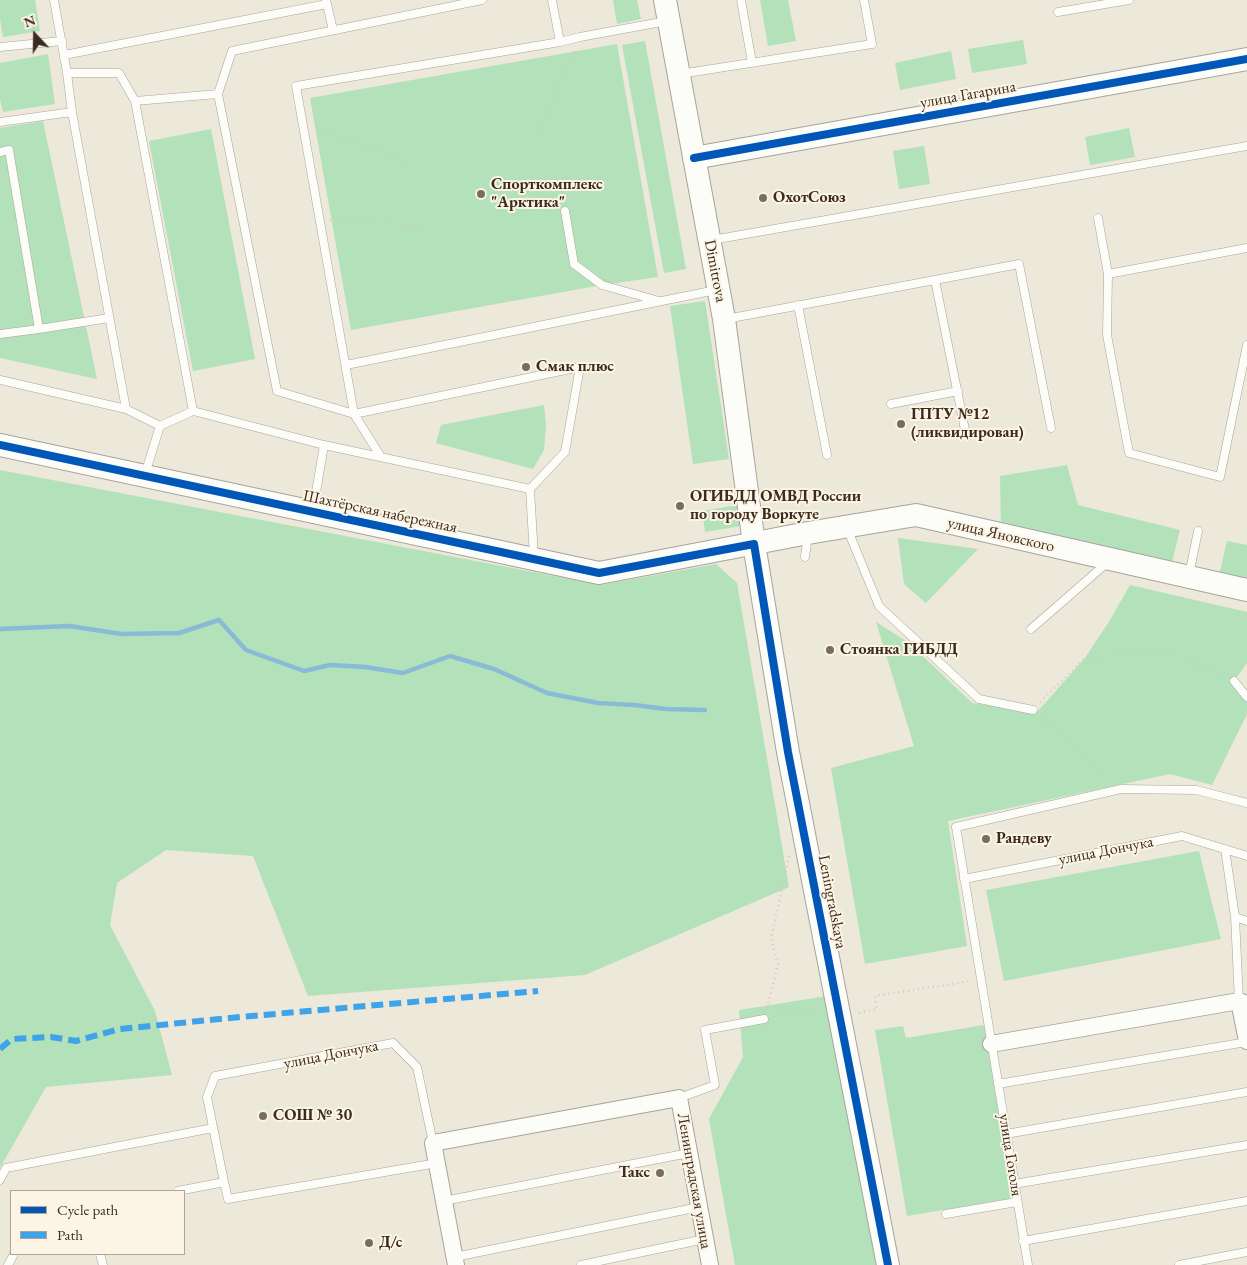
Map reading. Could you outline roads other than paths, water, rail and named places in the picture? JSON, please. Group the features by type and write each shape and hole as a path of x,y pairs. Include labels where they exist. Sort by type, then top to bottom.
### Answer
{"street":[{"name":"Dimitrova","path":"667,11 724,319 754,544"},
{"name":"улица Гагарина","path":"694,158 1247,59"},
{"name":"Шахтёрская набережная","path":"0,445 599,573 754,544"},
{"name":"улица Яновского","path":"754,544 846,526 916,515 1247,590"},
{"name":"Leningradskaya","path":"754,544 788,752 888,1265"},
{"path":"992,1044 1243,1003 1247,1042"},
{"path":"456,1261 433,1144 679,1098"},
{"name":"Ленинградская улица","path":"679,1098 710,1265"}],"lane":[{"path":"54,0 72,112 126,408"},
{"path":"482,0 232,51 218,94 276,390 354,414 580,367 565,452 530,489 534,559"},
{"path":"552,0 560,42"},
{"path":"741,0 752,63"},
{"path":"678,74 872,44 864,0"},
{"path":"1058,12 1129,0"},
{"path":"64,55 327,2 333,30"},
{"path":"381,458 354,414 296,86 560,42 667,11"},
{"path":"0,47 62,41"},
{"path":"67,73 119,73 135,102 193,411"},
{"path":"135,102 218,94"},
{"path":"0,122 72,112"},
{"path":"709,240 1247,146"},
{"path":"0,152 9,150 39,329"},
{"path":"565,211 574,264 602,285 660,301"},
{"path":"1098,218 1108,274 1107,335 1129,453 1220,477 1247,345"},
{"path":"1108,274 1247,248"},
{"path":"724,319 1019,264 1051,428"},
{"path":"935,280 965,430"},
{"path":"346,365 718,290"},
{"path":"798,305 827,455"},
{"path":"0,334 109,318"},
{"path":"0,380 126,408 160,426"},
{"path":"891,404 958,391"},
{"path":"144,476 160,426 193,411 324,445 530,489"},
{"path":"313,512 324,445"},
{"path":"846,526 879,606 979,699 1033,710"},
{"path":"1188,577 1198,531"},
{"path":"805,558 808,533"},
{"path":"1031,629 1111,560"},
{"path":"1234,681 1247,697"},
{"name":"улица Гоголя","path":"1028,1265 956,827 1121,789 1196,790 1247,802"},
{"name":"улица Дончука","path":"964,879 1182,836 1247,856"},
{"path":"1225,849 1235,917 1238,978 1243,1003"},
{"path":"1235,917 1247,921"},
{"path":"1238,978 1247,981"},
{"path":"679,1098 715,1085 706,1030 764,1019"},
{"path":"998,1084 1247,1042"},
{"name":"улица Дончука","path":"224,1182 207,1096 215,1076 393,1043 417,1067 433,1144"},
{"path":"1006,1134 1247,1092"},
{"path":"0,1180 6,1168 213,1128"},
{"path":"1014,1184 1247,1145"},
{"path":"444,1201 689,1153"},
{"path":"183,1190 224,1182 228,1199 437,1163"},
{"path":"1024,1241 1247,1201"},
{"path":"946,1214 1018,1202"},
{"path":"456,1261 700,1207"},
{"path":"581,1265 705,1238"},
{"path":"1179,1265 1247,1252"}],"waterway":[{"path":"0,629 69,626 122,634 179,633 219,620 246,650 304,671 330,665 365,667 403,673 450,656 494,669 547,693 598,703 666,709 705,710"}],"place":[{"name":"Спорткомплекс \"Арктика\"","path":"481,194"},
{"name":"ОхотСоюз","path":"763,198"},
{"name":"Смак плюс","path":"526,367"},
{"name":"ГПТУ №12 (ликвидирован)","path":"901,424"},
{"name":"ОГИБДД ОМВД России по городу Воркуте","path":"680,506"},
{"name":"Стоянка ГИБДД","path":"830,650"},
{"name":"Рандеву","path":"986,839"},
{"name":"СОШ № 30","path":"263,1116"},
{"name":"Такс","path":"660,1173"},
{"name":"Д/с","path":"369,1243"}]}
